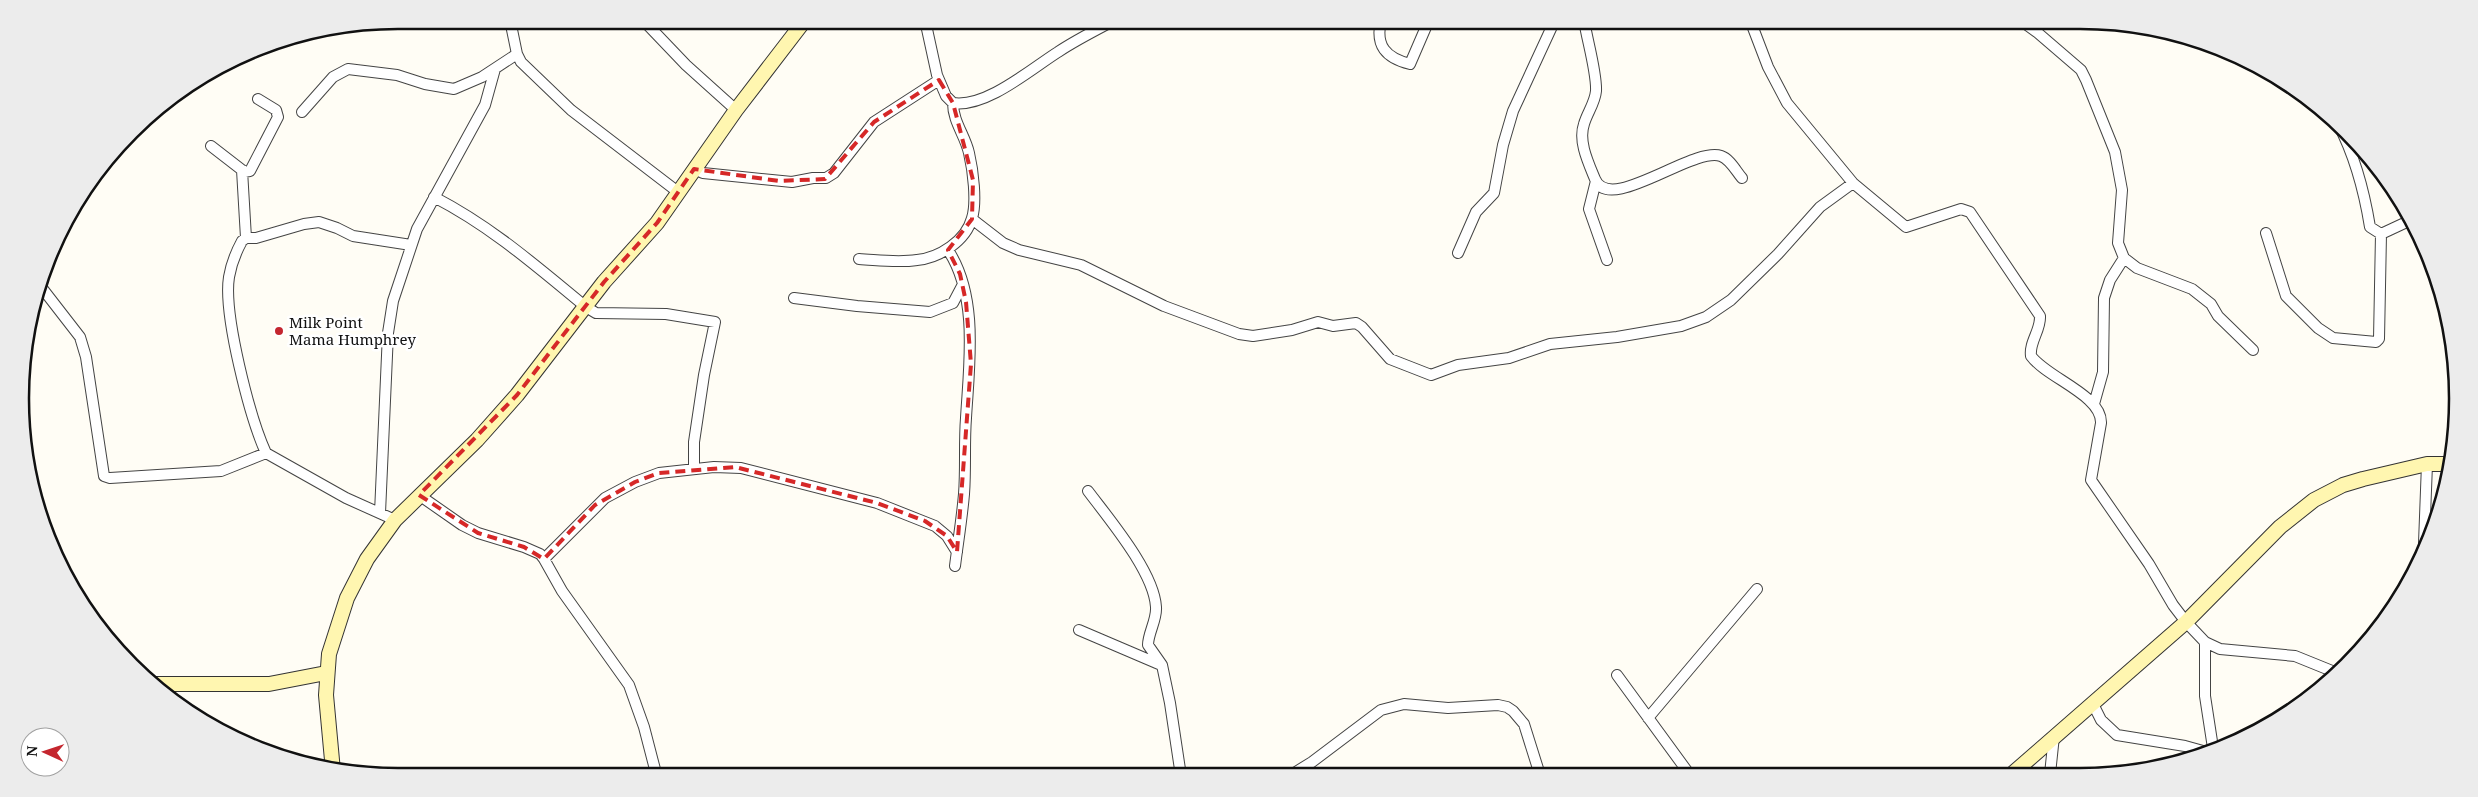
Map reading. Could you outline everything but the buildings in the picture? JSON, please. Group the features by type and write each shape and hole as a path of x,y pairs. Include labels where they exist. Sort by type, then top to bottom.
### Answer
{"street":[{"path":"512,29 517,54 521,62 570,110 678,192"},
{"path":"652,29 686,65 736,110"},
{"path":"332,762 326,695 326,673 332,638 347,598 363,566 394,520 496,420 586,308 604,282 657,223 736,110 797,29"},
{"path":"928,29 939,80 946,96 953,103 968,104 1022,78 1057,52 1099,29"},
{"path":"1379,29 1381,44 1386,52 1399,61 1410,64 1425,29"},
{"path":"1458,253 1476,212 1494,193 1511,119 1551,29"},
{"path":"1586,29 1596,89 1582,136 1596,181 1589,210 1607,260"},
{"path":"1753,29 1768,67 1783,98 1809,133 1853,182 1906,227 1914,226 1961,209 1970,212 2040,316 2040,323 2031,343 2031,356 2053,375 2094,404 2101,418 2090,476 2091,480 2186,622 2205,642 2220,649 2295,656 2330,669"},
{"path":"2034,29 2081,70 2115,152 2122,190 2118,243 2124,258 2137,268 2152,272 2192,289 2211,304 2218,316 2253,350"},
{"path":"302,112 333,78 348,69 397,75 425,84 454,89 463,87 517,54"},
{"path":"380,514 388,333 393,301 411,245 434,197 485,105 495,69"},
{"path":"694,169 703,173 779,181 826,178 834,173 874,122 939,80"},
{"path":"243,172 250,171 256,164 278,117 276,110 258,99"},
{"path":"859,260 919,260 948,250 972,218 973,180 969,154 954,119 953,103"},
{"path":"211,146 241,168 243,172 246,238 239,246 229,277 230,301 234,336 250,408 258,435 266,453 346,498 394,520"},
{"path":"2352,150 2365,196 2370,227 2381,234"},
{"path":"1596,181 1605,189 1629,187 1690,160 1718,155 1726,159 1742,178"},
{"path":"972,218 1003,243 1019,250 1087,267 1155,302 1239,334 1253,336 1292,330 1318,322 1333,326 1356,323 1362,327 1390,359 1431,375 1458,365 1509,358 1550,344 1618,337 1681,326 1706,317 1731,300 1778,254 1820,207 1853,182"},
{"path":"434,197 500,237 525,255 586,308 601,314 666,314 715,322 704,375 694,442 694,469"},
{"path":"246,238 256,238 304,224 319,222 353,236 411,245"},
{"path":"2381,234 2405,223"},
{"path":"2266,234 2286,296 2318,328 2333,338 2376,342 2379,340 2381,234"},
{"path":"948,250 960,274 969,330 971,364 966,418 964,494 955,566"},
{"path":"2094,404 2103,372 2104,298 2110,280 2124,258"},
{"path":"794,298 857,306 930,312 953,303 962,285"},
{"path":"45,291 80,337 86,357 104,476 110,478 221,471 266,453"},
{"path":"2424,532 2426,464"},
{"path":"2019,768 2092,702 2186,622 2280,526 2314,500 2343,485 2426,464 2443,464"},
{"path":"544,559 605,498 652,475 694,469 741,468 877,503 935,526 947,536 957,552"},
{"path":"1088,491 1125,540 1149,582 1156,609 1148,646 1162,665 1180,768"},
{"path":"419,495 470,529 494,540 535,551 544,559 562,591 629,685 644,727 655,768"},
{"path":"1648,718 1757,589"},
{"path":"1079,630 1162,665"},
{"path":"2205,642 2205,696 2212,743"},
{"path":"164,684 269,684 326,673"},
{"path":"1617,675 1686,768"},
{"path":"2092,702 2102,720 2117,735 2197,749"},
{"path":"1302,768 1381,710 1404,704 1448,708 1498,705 1507,707 1524,724 1538,768"},
{"path":"2051,768 2054,736"}],"highlighted area":[{"path":"939,80 953,103 973,180 972,219 948,250 960,274 966,302 971,364 957,552 947,536 925,521 877,503 735,467 659,473 635,482 595,505 544,559 524,547 478,533 419,495 517,395 604,282 657,223 694,169 779,181 825,179 874,122"}],"place":[{"name":"Milk Point Mama Humphrey","path":"279,331"}]}
